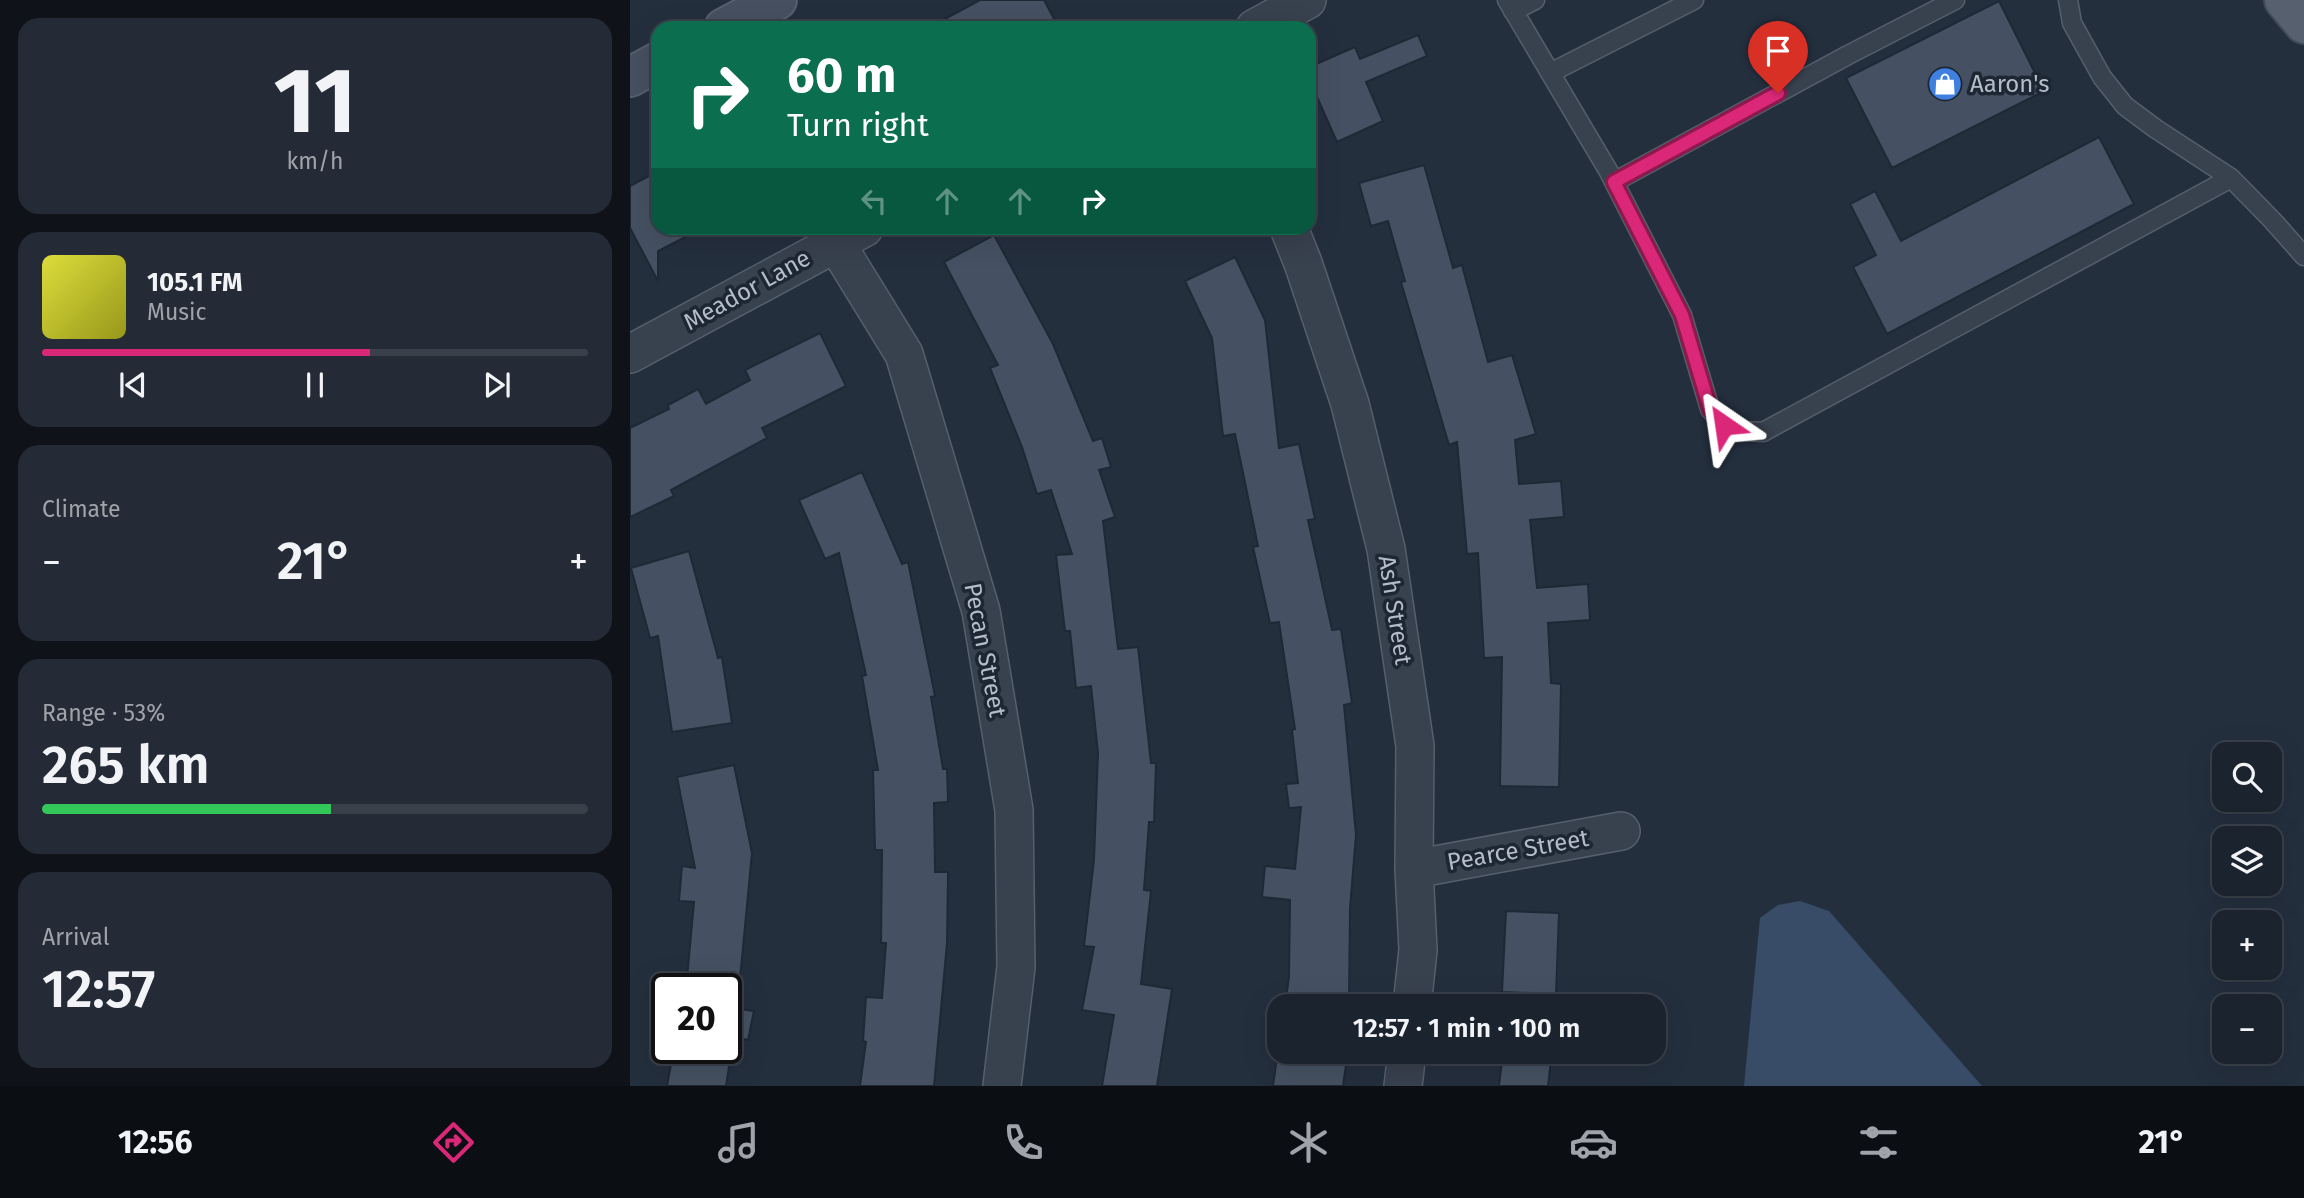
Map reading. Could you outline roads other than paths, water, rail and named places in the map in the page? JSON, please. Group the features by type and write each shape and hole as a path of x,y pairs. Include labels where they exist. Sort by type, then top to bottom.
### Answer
{"main road":[{"path":"737,21 777,0"},
{"path":"2284,0 2304,24"},
{"path":"630,77 651,66"}],"street":[{"path":"1268,21 1307,0"},
{"name":"Meador Lane","path":"630,354 849,235"},
{"name":"Pecan Street","path":"849,235 904,354 981,611 1014,810 1016,967 1002,1086"},
{"name":"Ash Street","path":"1292,235 1350,404 1386,549 1415,746 1414,869 1418,950 1413,994"},
{"name":"Pearce Street","path":"1414,869 1621,831"},
{"path":"1403,1086 1405,1064"}],"lane":[{"path":"1535,0 1510,6 1614,182 1682,315 1710,409 1724,425 1743,432 1763,432 2231,178"},
{"path":"1550,73 1694,0"},
{"path":"1614,182 1955,0"},
{"path":"2068,0 2072,23 2102,77 2125,106 2231,178 2304,256"}],"water":[{"path":"1800,901 1829,911 1982,1086 1744,1086 1760,918 1778,905"}],"place":[{"name":"Aaron's","path":"1945,84"}]}
